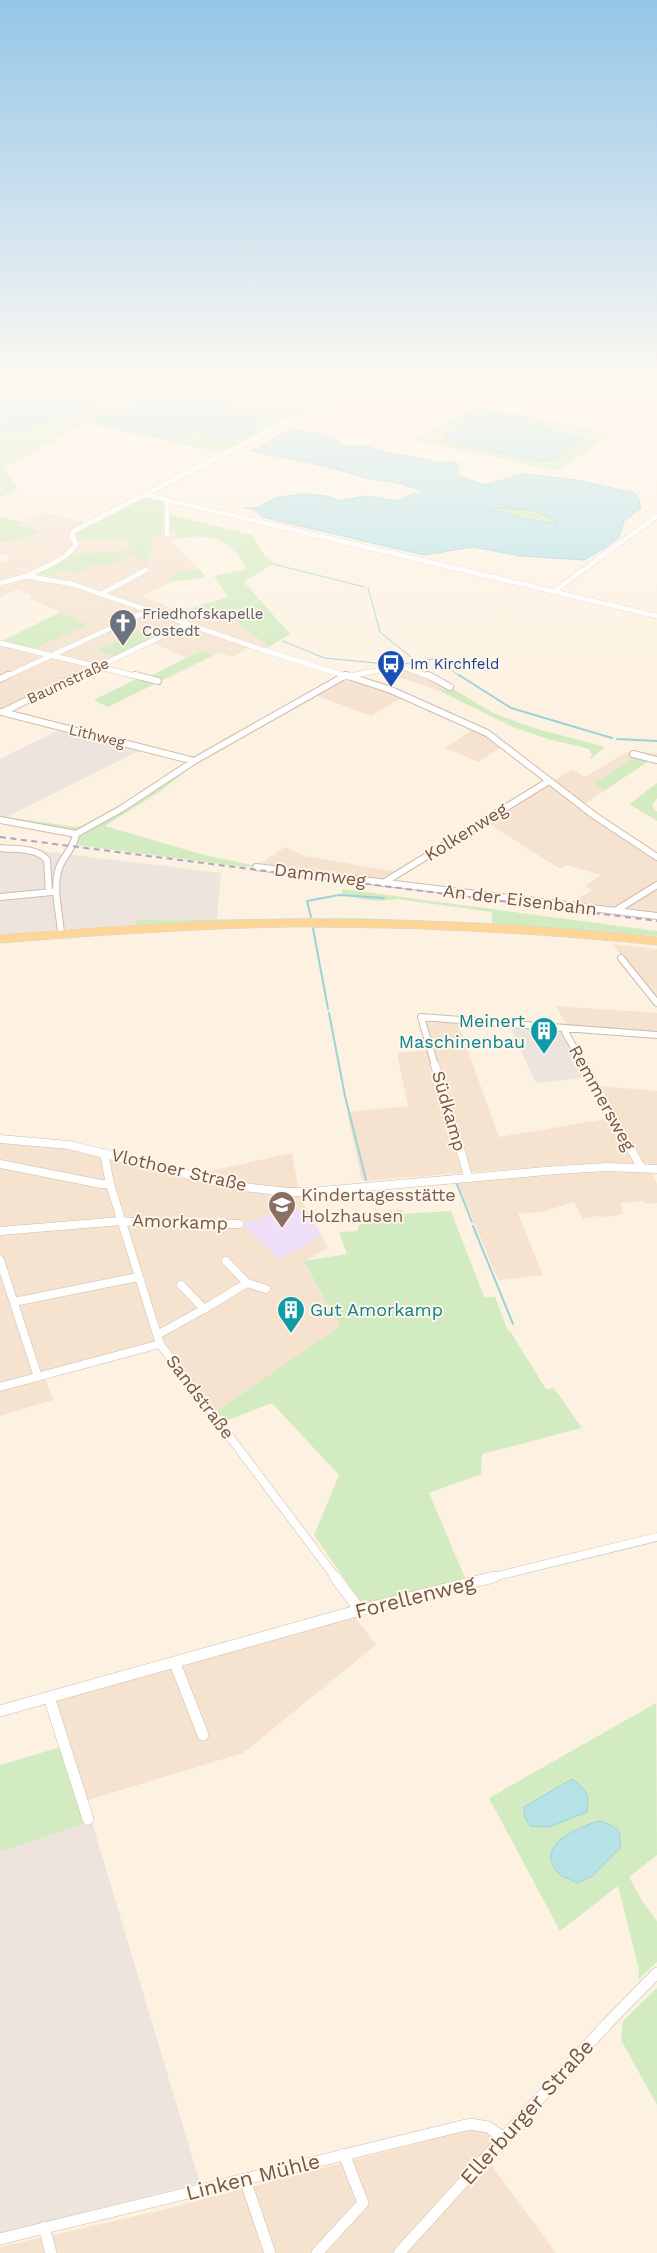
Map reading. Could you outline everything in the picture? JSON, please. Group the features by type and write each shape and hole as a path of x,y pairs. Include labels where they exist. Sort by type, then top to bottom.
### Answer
{"main road":[{"path":"0,939 239,924 372,924 514,929 657,941"}],"street":[{"path":"0,583 27,576 60,558 76,545 72,535 74,531 163,486"},
{"path":"146,495 657,616"},
{"path":"167,500 167,535"},
{"path":"554,592 657,516"},
{"path":"101,594 146,570"},
{"path":"27,576 64,582 269,652 391,690 487,733 605,824 657,857"},
{"path":"0,679 148,611"},
{"name":"Baumstraße","path":"1,712 187,624"},
{"path":"0,643 158,681"},
{"path":"0,820 76,834 129,804 194,761 347,675 401,666 419,671 450,688"},
{"name":"Lithweg","path":"1,712 194,761"},
{"path":"633,754 657,760"},
{"name":"Kolkenweg","path":"383,883 549,781"},
{"path":"61,934 56,891 58,869 76,840 76,834"},
{"path":"0,848 36,853 44,856 47,860 49,892"},
{"name":"Dammweg","path":"256,868 383,883"},
{"name":"An der Eisenbahn","path":"383,883 657,916"},
{"path":"615,911 657,886"},
{"path":"0,897 56,891"},
{"path":"621,958 657,1003"},
{"name":"Südkamp","path":"468,1176 421,1017 563,1028"},
{"path":"563,1028 657,1035"},
{"name":"Remmersweg","path":"563,1028 641,1167"},
{"name":"Vlothoer Straße","path":"0,1139 46,1142 104,1152 213,1182 288,1192 368,1187 468,1176 573,1168 641,1167 657,1169"},
{"name":"Sandstraße","path":"104,1152 110,1184 160,1344 360,1610"},
{"path":"0,1164 101,1184 110,1184"},
{"name":"Amorkamp","path":"0,1231 121,1221 159,1224 239,1224"},
{"path":"0,1260 38,1377"},
{"path":"226,1261 247,1283 266,1289"},
{"path":"14,1302 138,1276"},
{"path":"157,1335 167,1331 247,1283"},
{"path":"181,1285 204,1309"},
{"path":"0,1387 160,1344"},
{"name":"Forellenweg","path":"0,1710 176,1663 360,1610 657,1537"},
{"path":"176,1663 203,1735"},
{"path":"50,1697 88,1819"},
{"name":"Ellerburger Straße","path":"399,2253 607,2024 657,1973"},
{"name":"Linken Mühle","path":"0,2239 470,2124 488,2127 504,2138"},
{"path":"316,2253 363,2203 344,2154"},
{"path":"245,2180 270,2253"},
{"path":"44,2227 51,2253"}],"shaded area":[{"path":"41,512 91,524 79,539 127,538 130,550 71,554 61,570 80,573 94,565 111,566 130,555 151,539 176,531 181,538 171,541 199,569 174,573 171,582 142,596 181,612 167,615 181,621 206,614 212,617 225,611 269,647 263,651 249,647 233,657 219,653 214,655 203,650 187,658 151,642 98,650 116,658 0,714 0,643 86,625 31,599 31,595 18,589 0,597 0,562 8,560 9,557 8,554 0,556 0,543 27,538 39,531 19,524"},
{"path":"403,666 450,687 440,691 377,670"},
{"path":"347,677 404,696 371,716 315,695"},
{"path":"475,728 502,747 478,762 445,748"},
{"path":"59,730 143,749 7,817 0,816 0,759"},
{"path":"627,752 657,753 657,762 637,757 595,784 604,791 583,805 657,854 657,917 568,904 592,890 585,886 601,875 567,865 560,869 486,822 573,769 585,777"},
{"path":"0,846 221,873 217,919 51,930 0,936"},
{"path":"285,847 305,856 398,872 381,882 257,866"},
{"path":"612,944 657,949 657,999"},
{"path":"556,1006 657,1013 657,1033 567,1026"},
{"path":"419,1019 457,1020 499,1137 612,1118 635,1160 633,1163 574,1164 362,1181 347,1112 408,1106 397,1053 428,1050"},
{"path":"509,1025 561,1029 589,1077 536,1083"},
{"path":"599,1086 657,1091 657,1164 642,1163"},
{"path":"0,1142 60,1146 116,1158 200,1182 210,1171 292,1153 300,1197 328,1248 303,1262 340,1326 215,1412 164,1345 44,1374 53,1400 0,1416"},
{"path":"576,1171 652,1173 657,1184 657,1203 646,1204 643,1201 620,1203 624,1214 583,1219 574,1202 541,1212 518,1214 543,1275 498,1280 457,1181"},
{"name":"Kindertagesstätte Holzhausen","path":"295,1206 322,1234 280,1260 242,1224"},
{"path":"355,1617 376,1645 243,1753 85,1801 50,1701"},
{"path":"92,1822 200,2183 0,2234 0,1852"},
{"path":"472,2129 487,2132 498,2139 484,2155 556,2253 0,2253 0,2247 158,2211"}],"green space":[{"path":"0,486 16,486 17,488 0,498"},
{"path":"146,494 169,502 168,514 252,535 265,556 274,563 244,582 290,634 269,647 225,612 211,617 206,614 181,621 166,616 228,597 214,576 247,569 234,551 220,540 212,538 181,538 175,531 151,538 154,546 147,563 130,555 111,566 94,565 80,573 61,570 53,577 35,573 71,554 130,550 127,538 78,540 78,531"},
{"path":"499,508 532,510 556,521 557,525 492,510"},
{"path":"0,517 22,522 19,524 40,531 27,538 0,543"},
{"path":"199,569 206,577 171,582 174,573"},
{"path":"61,612 87,625 30,650 0,642"},
{"path":"141,630 160,638 116,658 97,650"},
{"path":"203,650 214,655 108,707 94,700 140,677 146,678"},
{"path":"450,687 493,713 534,728 605,747 589,760 592,755 589,749 548,739 513,727 440,691"},
{"path":"637,756 650,760 604,791 594,784"},
{"path":"183,759 198,762 159,792 105,826 204,855 257,866 243,867 68,844 71,836 0,822 0,816 76,827 83,826 151,787 185,764 186,762"},
{"path":"657,783 657,798 652,806 657,812 657,821 630,804"},
{"path":"342,889 657,931 657,936 492,926 136,925 138,920 357,918 492,923 492,912 397,899 380,901 361,899 342,894"},
{"path":"402,1210 404,1214 451,1211 484,1297 495,1297 508,1331 510,1331 546,1389 554,1388 582,1428 482,1454 481,1474 429,1493 465,1578 362,1604 314,1535 339,1475 272,1403 223,1422 215,1412 340,1326 303,1261 347,1254 339,1232 357,1231 362,1220 389,1216 388,1211"},
{"path":"656,1703 657,1855 629,1877 644,1904 657,1921 657,1962 638,1980 639,1970 618,1886 560,1931 489,1798","holes":["621,1836 620,1848 592,1876 578,1883 559,1874 551,1864"]},
{"path":"61,1747 85,1824 0,1852 0,1765"},
{"path":"657,1988 657,2105 621,2040 623,2021"}],"water":[{"path":"408,486 604,486 634,493 638,497 641,508 624,521 619,537 605,548 584,560 521,556 473,547 424,555 262,517 256,510 245,508 257,508 275,498 303,494 326,496 339,501 364,496 400,501 411,494 422,494 421,490","holes":["499,508 532,510 556,521 556,524 527,519 493,510"]},
{"path":"572,1779 586,1793 588,1801 587,1812 549,1827 530,1826 525,1817 524,1807"},
{"path":"600,1821 611,1825 617,1830 620,1837 620,1848 592,1876 578,1883 560,1875 554,1868 551,1859 555,1845 568,1834"}],"waterway":[{"path":"273,564 365,587"},
{"path":"368,588 380,632 417,662"},
{"path":"283,641 324,658 397,665"},
{"path":"417,662 437,658"},
{"path":"440,660 460,677"},
{"path":"402,664 417,662"},
{"path":"459,675 511,708 612,738"},
{"path":"617,739 657,741"},
{"path":"445,848 469,834"},
{"path":"311,917 307,901 339,895 384,898"},
{"path":"313,928 328,1009"},
{"path":"329,1013 345,1096 366,1180"},
{"path":"456,1182 472,1222"},
{"path":"473,1226 513,1324"}],"railway":[{"path":"0,837 657,921"}],"place":[{"name":"Friedhofskapelle Costedt","path":"123,647"},
{"name":"Im Kirchfeld","path":"391,688"},
{"name":"Meinert Maschinenbau","path":"544,1055"},
{"name":"Kindertagesstätte Holzhausen","path":"282,1229"},
{"name":"Gut Amorkamp","path":"291,1334"}]}
